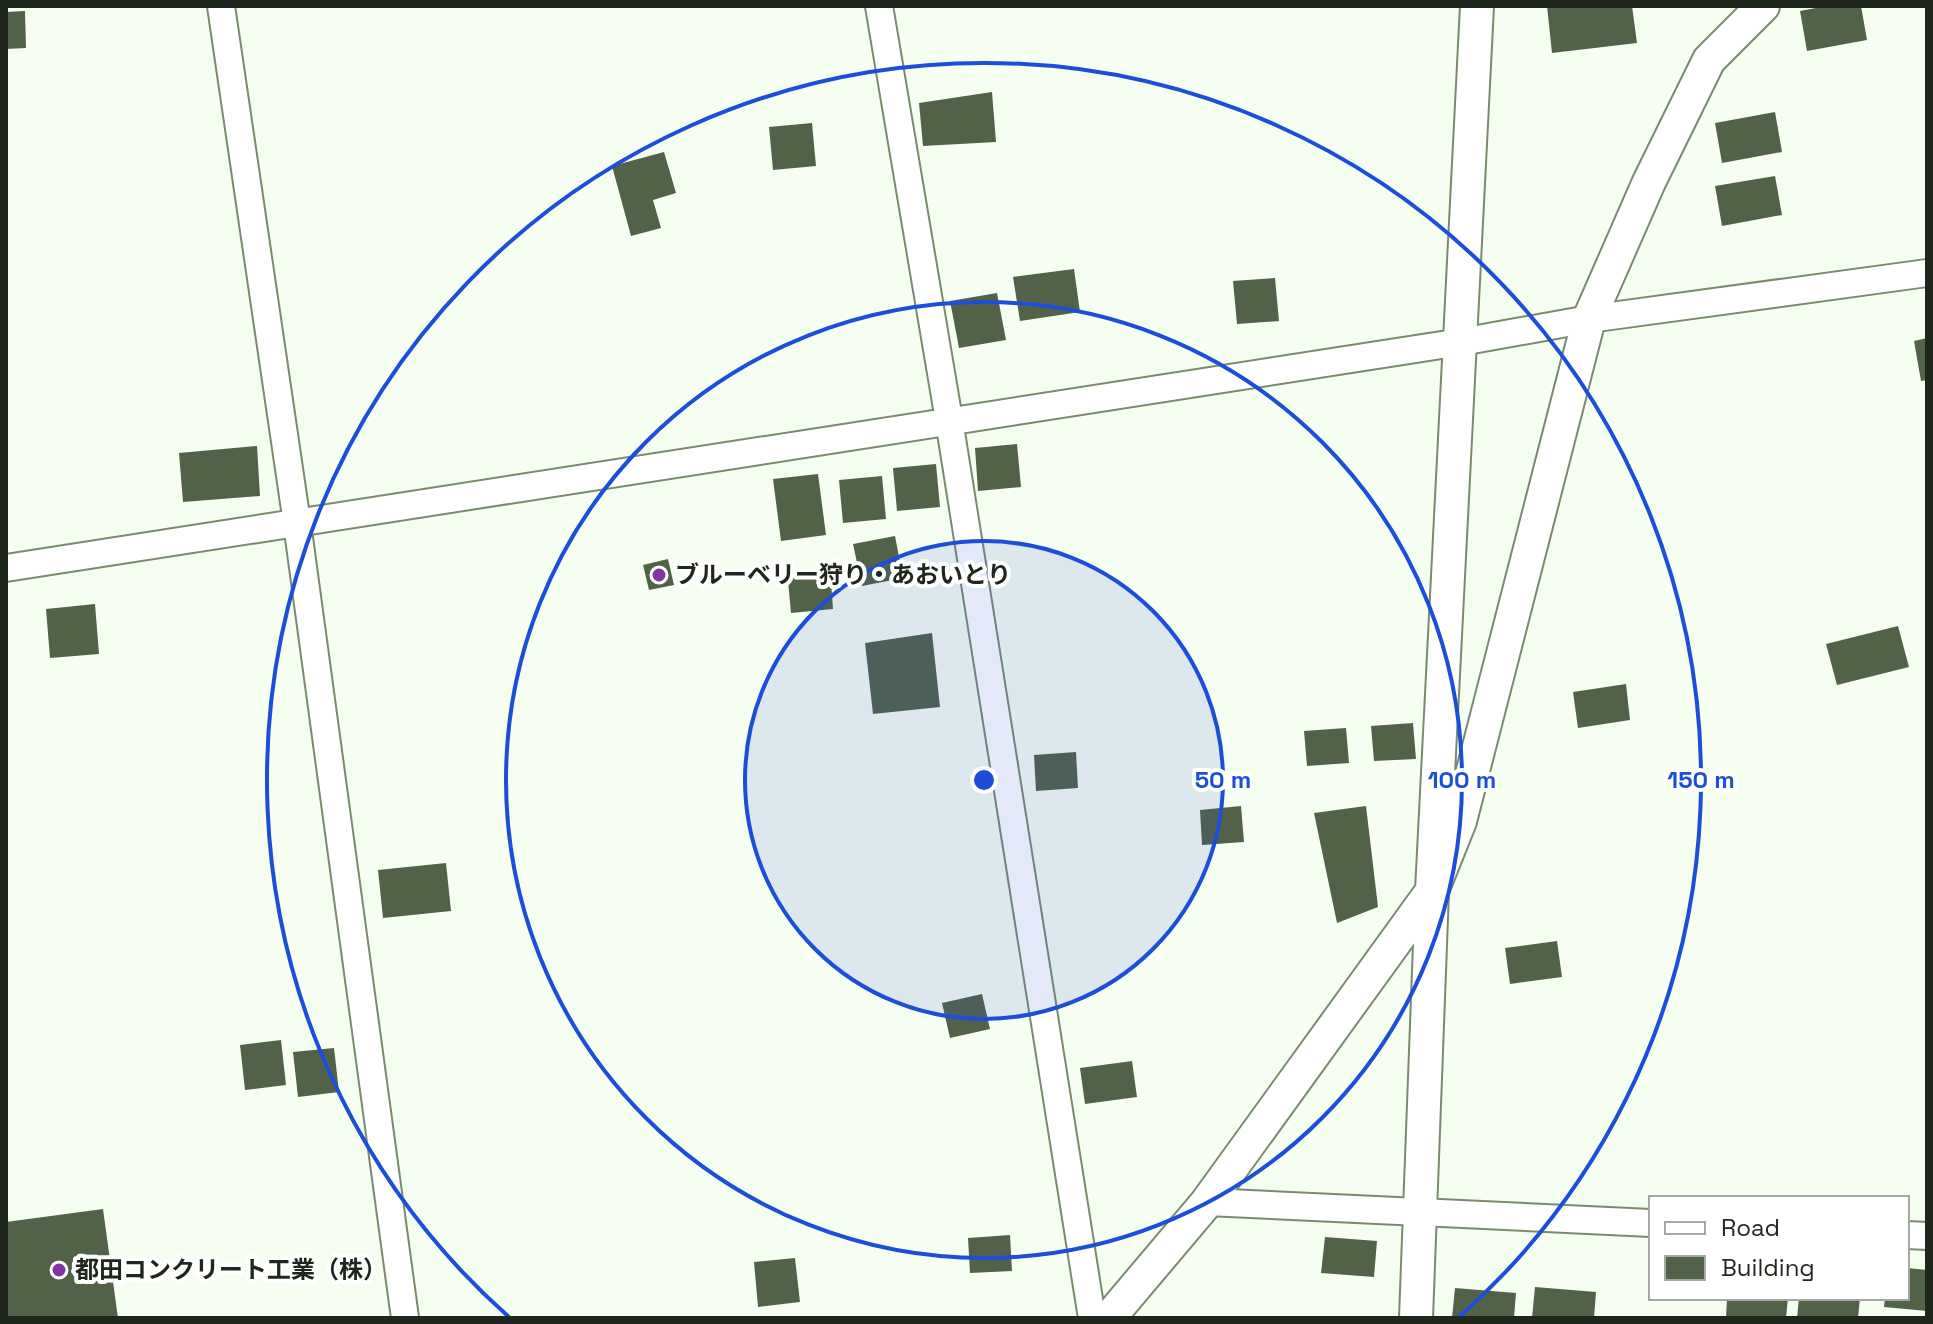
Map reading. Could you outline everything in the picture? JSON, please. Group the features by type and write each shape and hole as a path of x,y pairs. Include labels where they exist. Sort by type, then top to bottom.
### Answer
{"street":[{"path":"221,6 297,523 405,1318"},
{"path":"879,6 949,420 1092,1318"},
{"path":"1416,1318 1432,891 1477,6"},
{"path":"1109,1318 1207,1202 1432,891 1460,821 1589,319 1649,182 1709,60 1763,6"},
{"path":"6,568 1461,342 1589,319 1927,273"},
{"path":"1207,1202 1649,1223"}],"building":[{"path":"1547,6 1632,6 1637,43 1552,53"},
{"path":"1826,6 1861,6 1867,40 1807,51 1800,11"},
{"path":"25,11 26,48 6,49 6,12"},
{"path":"992,92 996,142 923,146 919,103"},
{"path":"1775,112 1782,152 1722,163 1715,123"},
{"path":"812,123 816,166 773,170 769,127"},
{"path":"664,152 676,193 653,200 661,228 631,236 612,166"},
{"path":"1775,176 1782,215 1722,226 1715,186"},
{"path":"1074,269 1080,312 1020,321 1013,277"},
{"path":"1275,278 1279,321 1237,324 1233,281"},
{"path":"997,293 1006,340 959,348 950,301"},
{"path":"1927,338 1927,380 1921,381 1914,341"},
{"path":"1017,444 1021,487 978,491 975,448"},
{"path":"257,446 260,496 183,502 179,453"},
{"path":"936,464 940,507 897,511 893,468"},
{"path":"818,474 826,535 781,541 773,479"},
{"path":"882,476 886,519 843,523 839,480"},
{"path":"895,536 903,578 862,586 853,544"},
{"name":"ブルーベリー狩り・あおいとり","path":"668,559 674,585 649,590 643,565"},
{"path":"830,567 833,609 791,613 787,570"},
{"path":"95,604 99,654 50,658 46,609"},
{"path":"1898,626 1909,667 1837,685 1826,644"},
{"path":"932,633 940,707 873,714 865,643"},
{"path":"1626,684 1630,720 1578,728 1573,692"},
{"path":"1413,723 1416,759 1374,761 1371,726"},
{"path":"1346,728 1349,763 1307,766 1304,731"},
{"path":"1076,752 1078,788 1036,791 1034,755"},
{"path":"1241,806 1244,842 1202,845 1200,810"},
{"path":"1366,806 1378,907 1337,923 1314,813"},
{"path":"446,863 451,911 383,918 378,870"},
{"path":"1557,941 1562,977 1510,984 1505,948"},
{"path":"982,994 990,1029 950,1038 942,1003"},
{"path":"281,1040 286,1085 245,1090 240,1045"},
{"path":"334,1048 339,1092 298,1097 293,1052"},
{"path":"1132,1061 1137,1097 1085,1104 1080,1068"},
{"name":"都田コンクリート工業（株）","path":"103,1209 118,1318 6,1318 6,1222"},
{"path":"1010,1235 1012,1271 970,1273 968,1238"},
{"path":"1325,1237 1377,1241 1374,1277 1321,1273"},
{"path":"795,1258 800,1302 758,1307 754,1262"},
{"path":"1909,1268 1927,1270 1927,1311 1884,1307 1885,1300 1909,1300"},
{"path":"1535,1287 1596,1292 1594,1318 1532,1318"},
{"path":"1455,1288 1516,1293 1514,1318 1452,1318"},
{"path":"1727,1300 1788,1300 1786,1318 1726,1318"},
{"path":"1799,1300 1860,1300 1858,1318 1797,1318"}],"place":[{"name":"ブルーベリー狩り・あおいとり","path":"659,575"},
{"name":"都田コンクリート工業（株）","path":"59,1270"}]}
